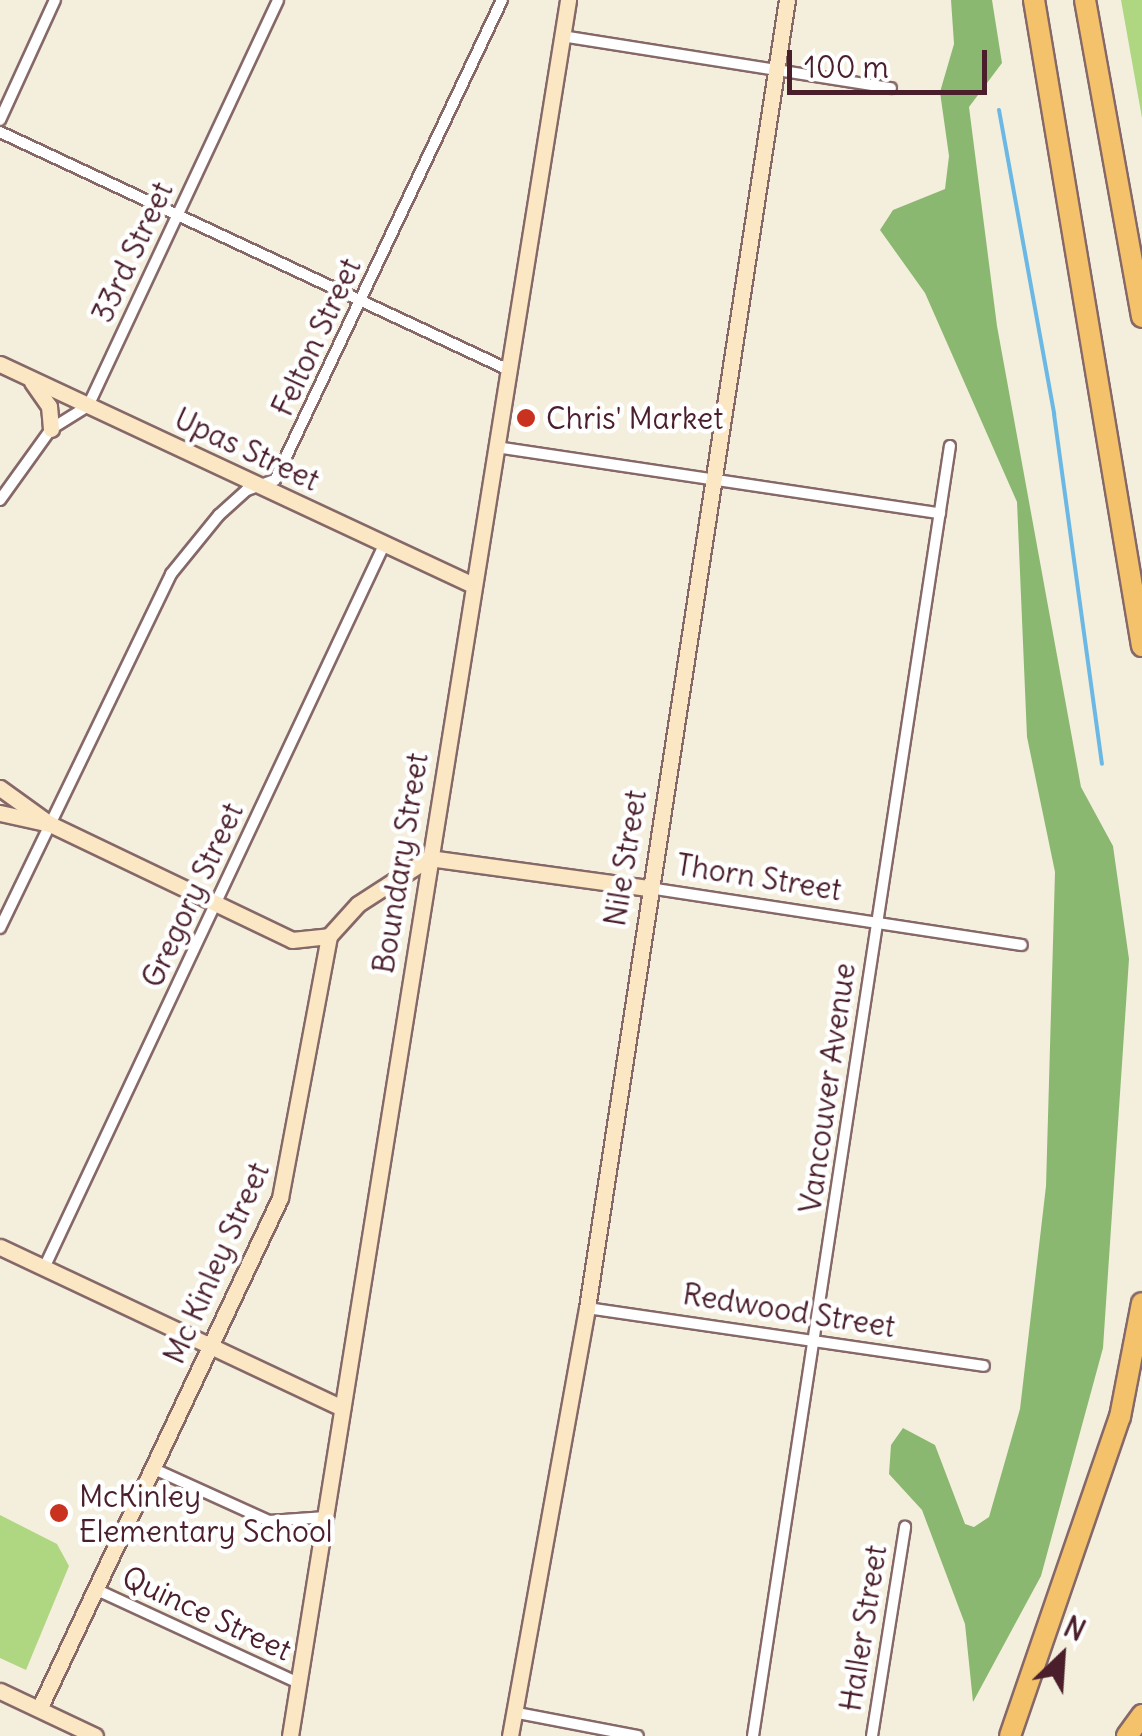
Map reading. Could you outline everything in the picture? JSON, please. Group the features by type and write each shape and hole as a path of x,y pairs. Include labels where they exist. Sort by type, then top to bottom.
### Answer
{"highway":[{"path":"1034,0 1142,646"},
{"path":"1086,0 1142,317"},
{"path":"1010,1736 1109,1453 1142,1303"},
{"path":"1127,1736 1142,1715"}],"street":[{"path":"0,120 55,0"},
{"name":"33rd Street","path":"88,406 278,0"},
{"name":"Felton Street","path":"0,928 178,564 219,515 248,490 264,488 276,480 502,0"},
{"name":"Boundary Street","path":"290,1736 568,0"},
{"name":"Nile Street","path":"516,1727 586,1308 787,0"},
{"path":"562,36 891,88"},
{"path":"0,132 509,370"},
{"name":"Upas Street","path":"0,364 472,584"},
{"path":"30,378 49,406 51,429"},
{"path":"0,500 51,429 88,406"},
{"name":"Vancouver Avenue","path":"754,1736 950,446"},
{"path":"496,447 940,513"},
{"name":"Gregory Street","path":"44,1268 385,544"},
{"path":"0,788 50,824 292,940 328,936 358,904 428,858"},
{"path":"0,813 50,824"},
{"name":"Thorn Street","path":"428,858 1022,946"},
{"name":"Mc Kinley Street","path":"39,1709 210,1346 292,1160 328,936"},
{"path":"0,1247 342,1408"},
{"name":"Redwood Street","path":"586,1308 984,1366"},
{"path":"152,1468 268,1521 326,1517"},
{"name":"Haller Street","path":"872,1736 905,1527"},
{"name":"Quince Street","path":"95,1589 298,1683"},
{"path":"0,1691 95,1736"},
{"path":"516,1727 638,1736"}],"green space":[{"path":"951,0 992,0 1002,63 969,107 997,326 1081,787 1113,846 1129,959 1103,1348 1041,1576 973,1702 965,1624 922,1510 889,1474 891,1445 903,1428 935,1445 965,1524 974,1527 989,1517 1020,1409 1046,1186 1055,872 1027,737 1017,502 925,293 880,230 893,210 945,189 949,156 940,92 954,44"},
{"path":"1121,0 1142,0 1142,118"},
{"path":"0,1515 57,1544 69,1566 26,1670 0,1658"}],"waterway":[{"path":"999,110 1054,414 1102,764"}],"place":[{"name":"Chris' Market","path":"526,418"},
{"name":"McKinley Elementary School","path":"59,1513"}]}
